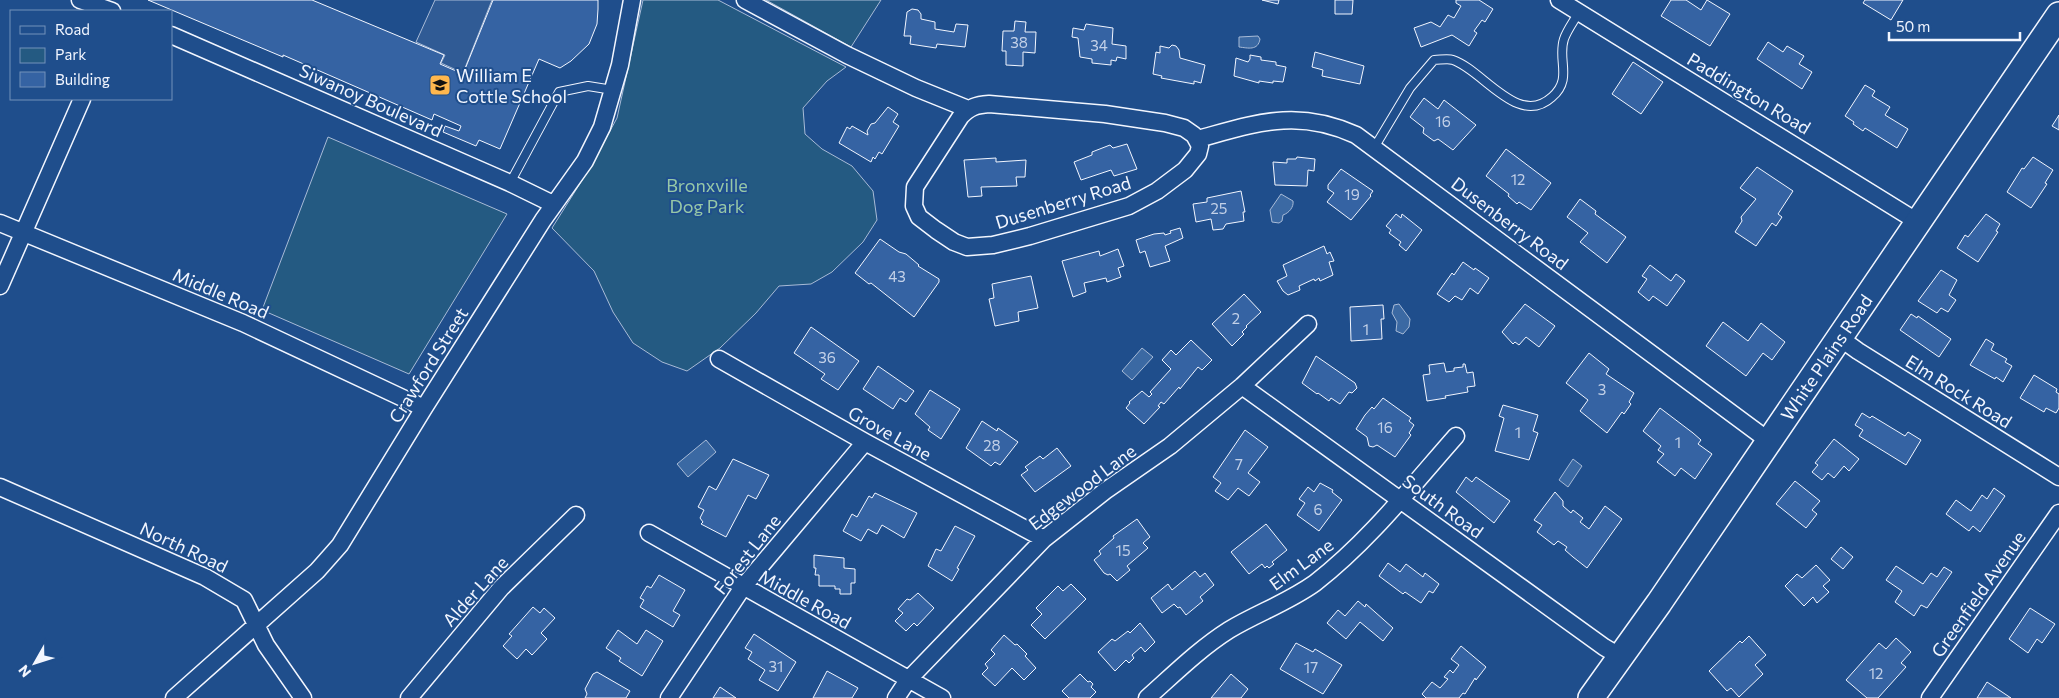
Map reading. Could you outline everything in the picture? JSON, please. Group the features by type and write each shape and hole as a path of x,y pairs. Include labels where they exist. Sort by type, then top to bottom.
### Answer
{"main road":[{"name":"White Plains Road","path":"1592,698 1840,338 2059,15"}],"street":[{"path":"80,0 109,10"},
{"name":"Crawford Street","path":"174,698 317,571 340,545 553,204 586,161 602,127 613,90 632,0"},
{"path":"745,0 847,55 916,88 968,108 989,104 1105,114 1184,128 1198,139"},
{"name":"Paddington Road","path":"1559,0 1918,222"},
{"name":"Siwanoy Boulevard","path":"172,35 510,183 553,204"},
{"path":"0,286 82,100"},
{"name":"Dusenberry Road","path":"968,108 915,187 914,206 918,216 954,242 967,246 993,245 1030,236 1129,206 1143,199 1186,170 1198,154 1200,146 1198,139 1268,122 1292,119 1334,125 1356,134 1769,441"},
{"name":"Middle Road","path":"0,223 243,323 424,408"},
{"name":"Edgewood Lane","path":"896,698 908,680 1044,539 1105,491 1170,446 1242,386 1308,324"},
{"name":"Elm Rock Road","path":"1840,338 2059,477"},
{"name":"Grove Lane","path":"718,359 865,442 1044,539"},
{"name":"South Road","path":"1242,386 1604,647 1621,657"},
{"name":"Elm Lane","path":"1147,698 1194,657 1229,630 1276,607 1314,583 1348,555 1400,500 1456,436"},
{"name":"Forest Lane","path":"669,698 743,587 865,442"},
{"name":"North Road","path":"0,487 205,577 244,600 266,645 303,698"},
{"name":"Greenfield Avenue","path":"1930,698 2059,513"},
{"name":"Alder Lane","path":"409,698 501,588 576,515"},
{"name":"Middle Road","path":"649,534 942,698"}],"lane":[{"path":"1374,148 1410,88 1434,60 1451,59 1468,67 1502,95 1519,105 1537,106 1552,98 1561,86 1564,75 1564,40 1579,12"},
{"path":"510,183 559,92 588,86 613,90"}],"green space":[{"name":"Bronxville Dog Park","path":"643,0 718,0 846,67 827,81 803,108 805,134 822,149 852,166 873,191 877,220 863,242 832,272 811,284 779,286 756,313 720,348 687,371 662,362 633,343 613,312 594,271 552,228 591,166 617,118"},
{"path":"766,0 881,0 851,47"},
{"path":"328,137 507,214 409,374 262,310"}],"shaded area":[{"path":"435,0 492,0 463,73 441,63 445,55 416,42"},
{"path":"1258,36 1260,39 1259,43 1255,47 1239,47 1239,37"},
{"path":"1281,194 1293,201 1293,205 1283,215 1282,221 1279,223 1272,222 1270,210"},
{"path":"1399,304 1410,319 1409,327 1403,334 1396,331 1397,322 1392,313 1394,305"},
{"path":"1142,348 1153,357 1132,380 1122,371"},
{"path":"706,440 716,452 688,477 677,464"},
{"path":"1573,459 1582,466 1568,487 1559,480"}],"building":[{"name":"William E Cottle School","path":"148,0 312,0 444,55 440,64 463,74 493,0 598,0 597,24 589,44 571,61 560,68 539,59 500,149 479,140 476,146 443,132 445,126 459,131 461,126 434,114 432,120 283,55 283,57"},
{"path":"1262,0 1279,0 1278,4"},
{"path":"1335,0 1353,0 1352,14 1335,14"},
{"path":"1456,0 1479,0 1493,9 1485,22 1482,20 1474,31 1477,33 1469,46 1452,35 1421,47 1414,28 1431,22 1440,27 1448,15 1454,18 1461,6 1456,3"},
{"path":"1671,0 1686,0 1701,10 1707,0 1730,14 1710,46 1661,16"},
{"path":"1865,0 1903,0 1891,20 1863,3"},
{"path":"912,9 918,10 921,14 921,19 935,22 935,29 954,32 956,24 968,25 965,47 937,44 936,48 910,44 911,36 904,36 907,12"},
{"path":"1015,21 1026,22 1025,32 1036,32 1035,53 1023,52 1023,66 1006,65 1006,51 1002,51 1003,31 1014,31"},
{"path":"1086,24 1113,28 1112,44 1126,46 1126,59 1117,57 1116,61 1111,60 1111,65 1092,63 1092,59 1080,57 1078,38 1072,37 1073,28 1084,30"},
{"path":"1768,42 1783,52 1787,46 1804,56 1799,64 1812,72 1802,89 1757,59"},
{"path":"1172,45 1176,46 1179,50 1180,58 1205,65 1201,83 1194,81 1194,84 1161,78 1162,76 1153,74 1156,52 1160,53 1160,46 1169,48"},
{"path":"1315,52 1364,66 1360,84 1322,76 1323,70 1312,67"},
{"path":"1250,55 1261,57 1261,60 1276,62 1276,65 1286,67 1283,82 1259,81 1259,83 1234,76 1236,58 1248,62"},
{"path":"1633,62 1663,82 1641,114 1612,94"},
{"path":"1865,85 1875,91 1872,96 1890,107 1885,115 1908,129 1897,148 1865,128 1863,131 1845,116"},
{"path":"1424,98 1438,109 1444,100 1476,125 1453,150 1438,139 1434,141 1423,133 1424,128 1410,117"},
{"path":"888,107 898,114 893,122 899,126 882,154 879,152 875,159 873,157 871,162 839,143 847,127 850,129 852,126 868,135 867,131 871,124 875,123"},
{"path":"2059,115 2059,130 2052,126"},
{"path":"1127,144 1137,169 1114,176 1111,170 1081,180 1074,162 1110,145 1113,148"},
{"path":"1506,149 1551,183 1531,210 1519,202 1517,204 1508,196 1509,194 1486,176"},
{"path":"1297,157 1315,159 1314,171 1308,170 1307,186 1275,185 1273,162 1287,163 1287,159 1296,159"},
{"path":"2033,157 2053,170 2045,183 2047,184 2031,208 2007,192 2022,168 2024,169"},
{"path":"996,158 996,162 1026,160 1025,177 1016,177 1017,186 981,187 982,196 968,197 964,160"},
{"path":"1757,167 1793,191 1778,214 1782,217 1776,226 1772,223 1756,246 1735,232 1742,221 1741,217 1756,199 1740,188"},
{"path":"1341,169 1373,191 1351,220 1327,202 1334,193 1328,189 1328,185"},
{"path":"1241,191 1245,212 1243,212 1244,221 1226,224 1223,229 1213,230 1211,219 1196,222 1193,204 1207,202 1207,198"},
{"path":"1580,199 1596,211 1595,214 1626,237 1607,263 1580,242 1588,233 1567,217"},
{"path":"1396,214 1401,218 1402,214 1422,230 1406,251 1399,245 1401,242 1389,233 1391,230 1386,226"},
{"path":"1986,214 2000,224 1996,231 1998,232 1978,262 1957,248 1965,235 1968,237"},
{"path":"1180,228 1183,238 1165,246 1170,261 1150,267 1145,251 1140,253 1136,240 1154,234 1164,233 1165,235 1171,233 1170,231"},
{"path":"880,239 899,252 906,254 918,266 939,279 939,282 914,317 871,283 869,284 855,273"},
{"path":"1324,246 1327,254 1330,252 1334,261 1329,262 1333,275 1320,281 1319,278 1315,281 1314,279 1299,286 1300,290 1288,295 1283,291 1277,281 1287,276 1283,265"},
{"path":"1118,249 1124,266 1118,268 1121,277 1107,282 1106,278 1084,283 1086,292 1073,297 1062,261 1099,251 1100,256"},
{"path":"1463,262 1489,278 1478,294 1470,288 1462,300 1455,296 1449,302 1437,294 1452,273 1454,275"},
{"path":"1650,265 1671,281 1676,274 1685,281 1667,306 1653,296 1649,301 1638,292 1647,279 1642,276"},
{"path":"1941,270 1957,280 1949,295 1956,300 1948,312 1941,308 1937,313 1918,301"},
{"path":"1031,276 1038,308 1018,312 1019,321 995,326 989,299 994,298 992,284"},
{"path":"1244,294 1261,312 1246,326 1242,332 1244,334 1232,346 1212,324"},
{"path":"1525,304 1555,326 1539,347 1526,337 1519,345 1515,342 1513,344 1502,332"},
{"path":"1383,305 1384,319 1381,319 1382,339 1351,341 1350,307"},
{"path":"1911,314 1917,318 1918,316 1951,339 1939,357 1900,330"},
{"path":"1723,322 1748,341 1761,323 1785,342 1772,360 1763,353 1746,376 1706,346"},
{"path":"811,327 859,361 838,390 821,379 825,374 794,353"},
{"path":"1986,339 1994,344 1991,350 2007,359 2005,362 2012,366 2003,382 1970,365"},
{"path":"1191,340 1212,360 1202,370 1198,367 1180,389 1179,387 1164,404 1161,402 1158,406 1160,407 1144,424 1126,408 1129,402 1142,391 1149,397 1152,394 1150,392 1171,369 1162,360 1171,350 1176,355"},
{"path":"1589,353 1609,369 1606,374 1634,393 1629,402 1631,404 1624,414 1622,412 1607,433 1580,411 1588,400 1566,383"},
{"path":"1316,356 1355,383 1357,388 1352,393 1349,392 1340,404 1331,398 1329,401 1302,383"},
{"path":"1444,363 1446,372 1454,371 1454,368 1463,367 1463,364 1465,364 1467,373 1473,372 1475,386 1467,387 1468,392 1427,401 1423,375 1430,374 1429,365"},
{"path":"878,366 914,391 906,402 900,398 893,409 863,389"},
{"path":"2034,375 2057,389 2059,408 2056,413 2046,408 2044,412 2020,398"},
{"path":"930,390 960,409 941,439 928,430 930,427 915,414"},
{"path":"1383,398 1411,418 1409,421 1414,425 1409,433 1411,435 1395,457 1377,445 1369,446 1367,437 1356,429 1365,415 1372,407 1374,409"},
{"path":"1503,405 1538,415 1533,431 1538,433 1529,460 1495,451 1504,418 1499,416"},
{"path":"1660,408 1701,440 1698,444 1712,454 1695,479 1681,468 1675,476 1657,462 1664,454 1658,450 1661,446 1643,431"},
{"path":"1862,413 1870,418 1872,416 1905,436 1908,432 1921,440 1906,465 1859,436 1863,430 1855,425"},
{"path":"982,421 997,431 998,428 1018,442 1000,465 995,462 991,466 966,448"},
{"path":"1245,430 1268,447 1248,473 1260,482 1249,496 1238,488 1228,500 1215,491 1221,483 1213,477"},
{"path":"1834,439 1859,459 1849,471 1844,466 1834,478 1828,473 1822,480 1812,472 1818,465 1815,463"},
{"path":"1057,448 1071,466 1035,492 1021,475 1028,470 1025,467 1040,456 1043,459"},
{"path":"733,459 769,475 756,499 748,495 726,537 701,524 703,522 700,518 704,510 698,507 709,486 716,490"},
{"path":"1466,477 1472,482 1476,477 1510,501 1494,523 1456,492"},
{"path":"1795,481 1820,501 1812,510 1817,514 1806,528 1776,504"},
{"path":"1320,483 1333,490 1332,492 1342,500 1319,531 1297,515 1305,503 1299,499 1308,487 1314,492"},
{"path":"1994,488 2005,496 1980,532 1973,526 1969,531 1946,514 1956,500 1971,511 1982,495 1987,499"},
{"path":"1555,492 1563,501 1563,506 1571,513 1573,510 1583,518 1580,522 1589,529 1605,506 1622,519 1587,568 1565,550 1567,547 1558,541 1554,545 1537,532 1542,525 1534,520"},
{"path":"875,493 917,513 904,538 882,525 877,534 868,529 861,541 843,531 852,514 857,517 869,496 872,498"},
{"path":"1137,519 1150,537 1143,543 1148,548 1127,566 1130,570 1117,581 1110,574 1104,573 1094,560 1101,554 1099,551 1114,538 1113,536"},
{"path":"1266,524 1287,550 1272,562 1274,564 1269,568 1267,566 1265,568 1262,564 1249,574 1231,552"},
{"path":"955,526 975,536 952,581 928,566 936,549 941,551"},
{"path":"1841,547 1853,557 1843,569 1831,559"},
{"path":"814,555 844,558 844,568 855,569 855,583 851,583 851,594 840,594 840,589 835,589 835,586 819,586 819,575 815,575"},
{"path":"1388,563 1400,572 1406,564 1423,577 1425,573 1439,584 1433,593 1429,591 1421,603 1405,592 1403,594 1379,576"},
{"path":"1816,565 1830,580 1823,586 1829,592 1817,603 1813,597 1804,606 1785,586 1797,574 1802,578"},
{"path":"1896,566 1923,584 1931,573 1937,577 1944,567 1952,572 1927,608 1921,605 1914,616 1895,602 1902,591 1886,580"},
{"path":"1195,571 1200,577 1205,573 1214,585 1200,597 1203,601 1186,615 1180,607 1178,608 1174,604 1162,613 1151,598 1168,584 1172,590"},
{"path":"659,575 685,590 673,611 680,615 673,627 640,607 644,600 640,598 647,586 651,588"},
{"path":"1071,584 1086,599 1045,639 1031,625 1042,614 1036,608 1058,586 1063,591"},
{"path":"918,593 934,608 917,626 914,623 906,631 895,621 903,613 898,609 907,599 910,600"},
{"path":"1358,601 1365,607 1366,604 1393,628 1383,641 1360,622 1346,639 1327,623 1338,610 1345,616"},
{"path":"533,607 540,613 544,608 555,618 541,633 547,639 532,655 526,649 517,659 503,646 512,636 509,634"},
{"path":"2030,608 2055,624 2042,643 2037,639 2028,653 2009,639"},
{"path":"1140,623 1155,642 1145,652 1141,647 1132,655 1134,658 1129,663 1126,660 1115,671 1098,652 1112,639 1115,641 1128,631 1130,633"},
{"path":"618,630 637,644 646,630 663,641 642,676 619,661 621,658 606,648"},
{"path":"754,634 796,662 778,691 759,680 765,670 748,659 752,652 745,648"},
{"path":"1004,635 1027,654 1025,656 1036,668 1024,680 1012,668 995,686 982,674 988,668 985,664 995,654 991,650"},
{"path":"1749,636 1766,655 1755,665 1763,674 1739,697 1731,688 1727,691 1709,671 1740,641 1742,643"},
{"path":"1896,638 1911,652 1901,663 1906,667 1878,698 1867,698 1846,680 1879,643 1886,649"},
{"path":"1296,643 1313,652 1315,649 1342,665 1323,694 1280,669"},
{"path":"1461,646 1486,667 1476,680 1475,678 1465,694 1463,693 1459,698 1426,698 1422,694 1432,682 1440,688 1448,679 1444,677 1450,670 1453,673 1459,665 1451,659"},
{"path":"827,671 858,688 852,698 813,698"},
{"path":"597,672 630,691 626,698 585,698 587,694 585,689 593,674"},
{"path":"1080,674 1093,684 1091,687 1096,692 1090,698 1069,698 1062,691"},
{"path":"1231,674 1248,689 1241,698 1211,698"},
{"path":"1987,682 2011,698 1977,698"},
{"path":"720,687 736,698 713,698"}],"place":[{"name":"William E Cottle School","path":"440,85"}]}
